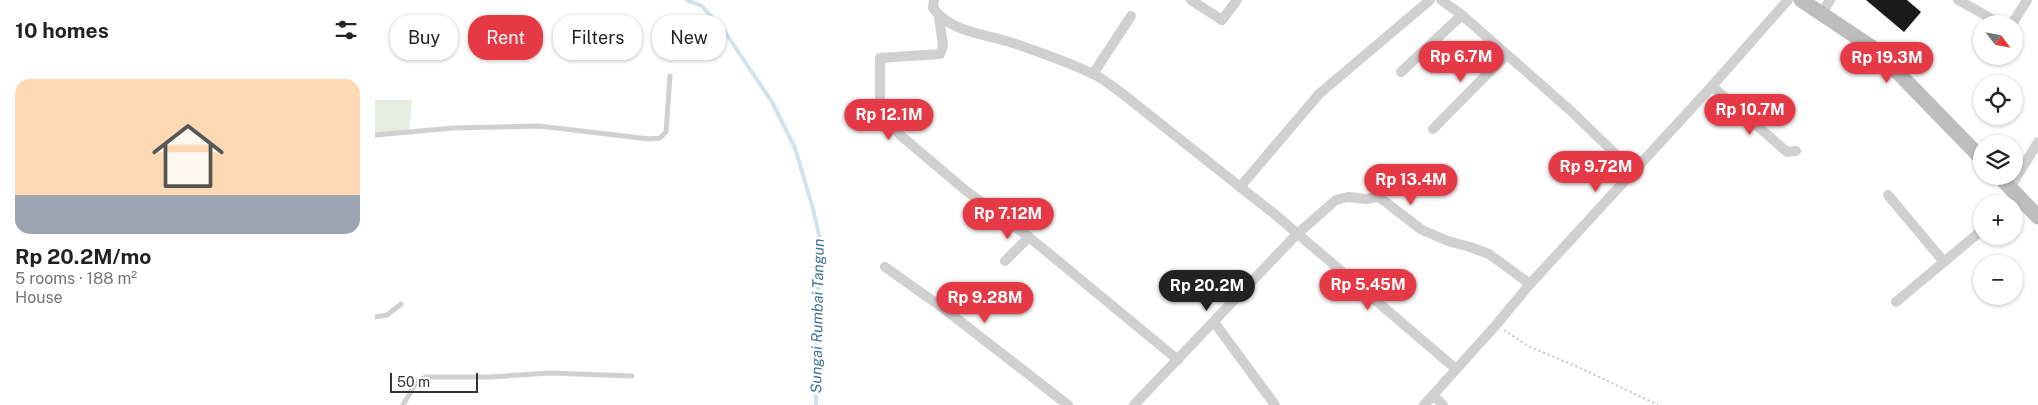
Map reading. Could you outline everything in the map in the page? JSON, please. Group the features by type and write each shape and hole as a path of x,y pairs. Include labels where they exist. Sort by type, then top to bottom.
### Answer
{"main road":[{"path":"1801,0 1826,7 1876,50 1973,150"},
{"path":"2023,204 2038,217"}],"street":[{"path":"935,0 933,8 939,16 972,32 1011,42 1093,74 1119,90 1297,234 1456,369"},
{"path":"1191,0 1222,20 1237,0"},
{"path":"1240,187 1316,98 1431,0"},
{"path":"1441,0 1571,111 1633,171"},
{"path":"1424,405 1530,284 1713,86 1788,0"},
{"path":"1958,0 1985,15"},
{"path":"2018,15 2027,0"},
{"path":"939,16 943,46 939,54 880,58 880,101 885,116 900,135 965,190 1029,237 1178,360"},
{"path":"1093,74 1131,16"},
{"path":"1401,72 1462,16"},
{"path":"1433,129 1506,55"},
{"path":"1713,86 1787,152 1796,151"},
{"path":"2015,195 2038,142"},
{"path":"1888,195 1944,262"},
{"path":"1134,405 1297,234 1336,200 1348,197 1366,199 1379,197 1422,230 1448,241 1489,254 1530,284"},
{"path":"1005,261 1029,237"},
{"path":"1896,302 1973,238"},
{"path":"885,267 943,308 1068,405"},
{"path":"1214,322 1275,405"},
{"path":"1433,395 1443,405"}],"lane":[{"path":"375,135 453,128 539,126 649,139 660,138 666,132 669,76"},
{"path":"375,317 387,315 401,304"},
{"path":"403,405 417,381 426,377 490,377 550,373 632,376"}],"path":[{"path":"1496,324 1528,346 1578,367 1658,405"}],"shaded area":[{"path":"375,100 412,100 409,131 375,135"}],"building":[{"path":"1866,0 1907,0 1921,12 1904,32"}],"waterway":[{"name":"Sungai Rumbai Tangun","path":"686,0 702,6 725,32 772,102 795,148 820,239 816,405"}]}
